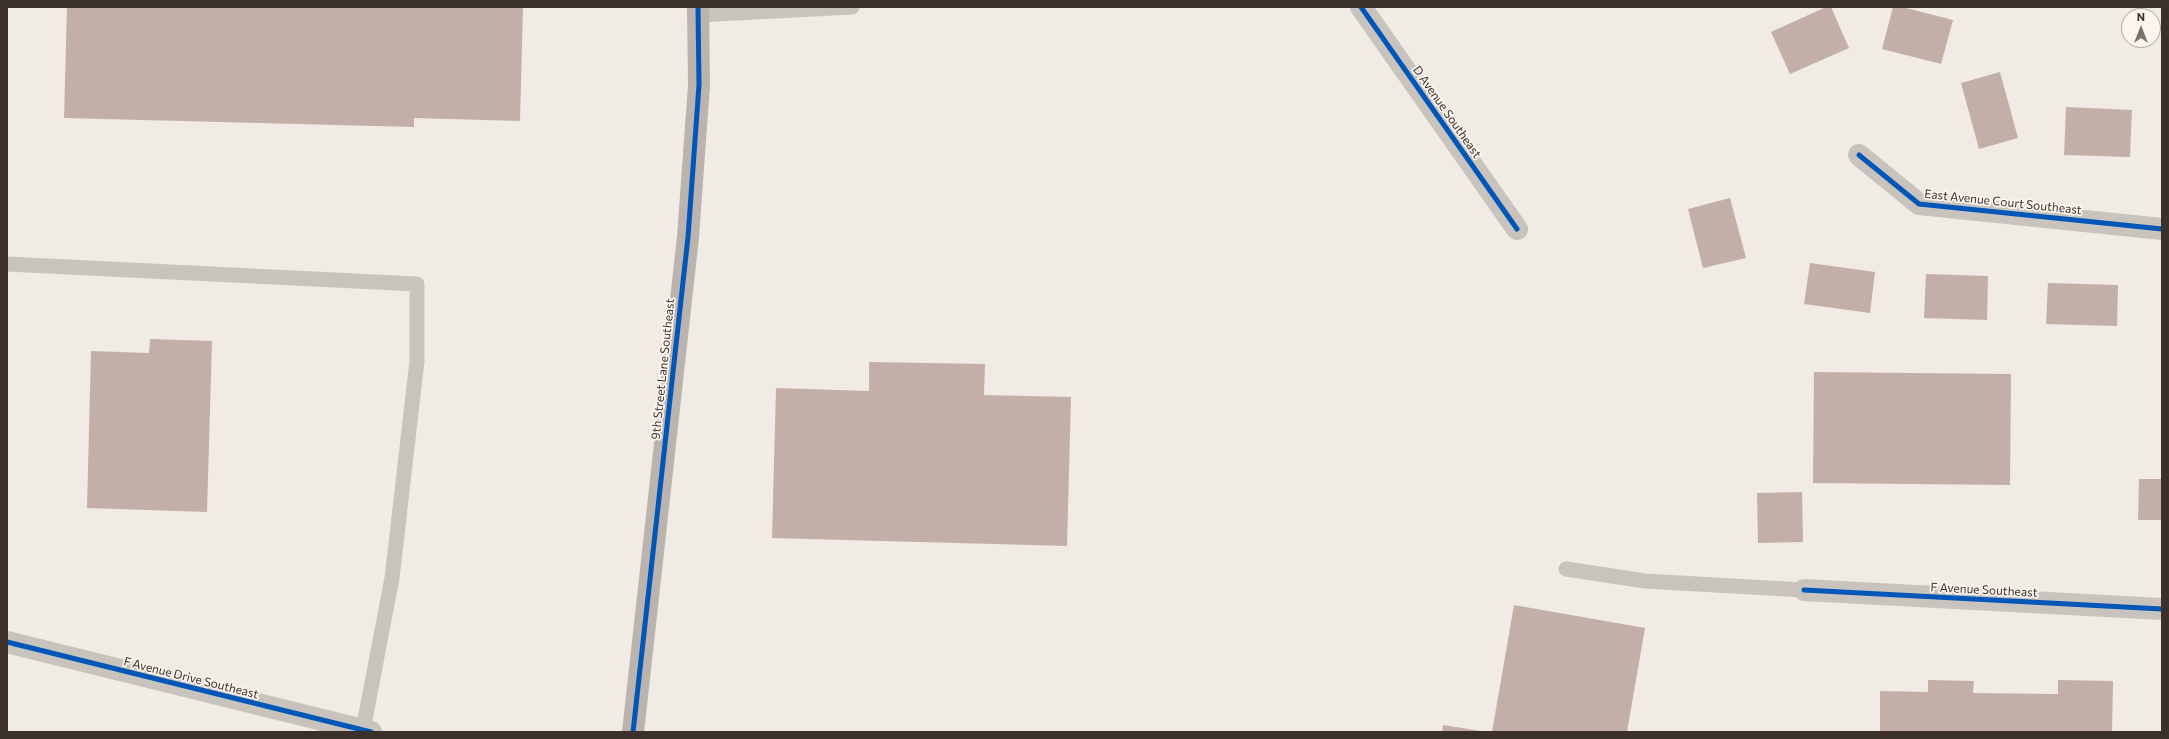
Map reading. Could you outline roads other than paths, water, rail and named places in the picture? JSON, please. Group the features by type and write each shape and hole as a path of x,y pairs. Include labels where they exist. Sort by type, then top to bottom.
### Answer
{"street":[{"name":"D Avenue Southeast","path":"1360,7 1517,229"},
{"name":"9th Street Lane Southeast","path":"633,732 688,237 699,86 698,11"},
{"name":"East Avenue Court Southeast","path":"1859,155 1919,204 2162,229"},
{"name":"F Avenue Southeast","path":"1804,590 2162,609"},
{"name":"F Avenue Drive Southeast","path":"7,642 367,731"}],"lane":[{"path":"698,11 852,7"},
{"path":"7,264 417,284 417,361 392,578 367,731"},
{"path":"1566,569 1645,581 1804,590"}]}
